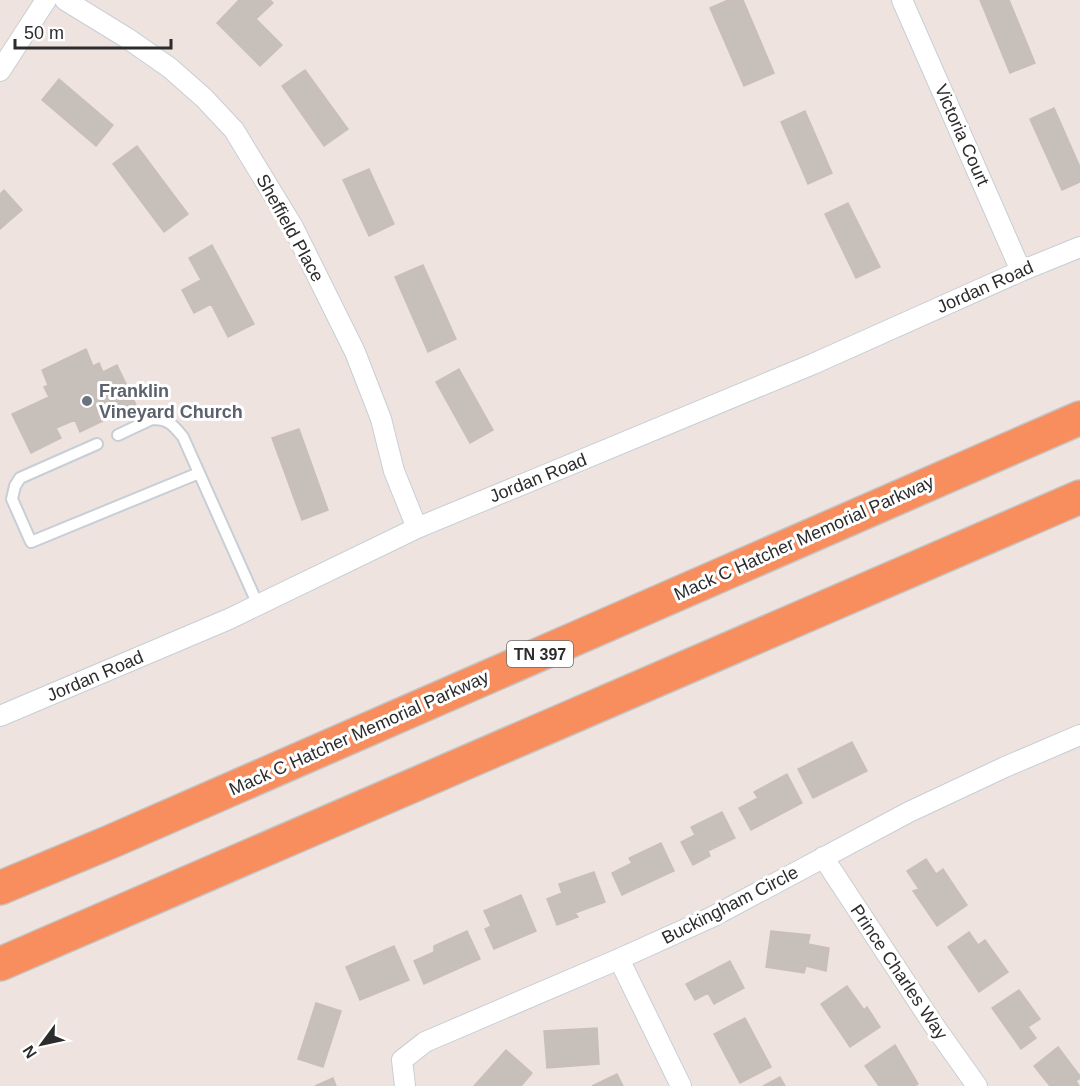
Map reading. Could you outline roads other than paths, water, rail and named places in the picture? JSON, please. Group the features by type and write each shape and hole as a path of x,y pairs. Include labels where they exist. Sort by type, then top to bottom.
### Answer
{"highway":[{"name":"Mack C Hatcher Memorial Parkway","path":"0,888 1080,418"},
{"path":"0,964 1080,497"}],"street":[{"path":"0,71 46,0"},
{"name":"Sheffield Place","path":"65,0 127,38 170,68 204,98 234,130 293,227 355,352 381,419 394,471 417,528"},
{"name":"Victoria Court","path":"902,0 1021,271"},
{"name":"Jordan Road","path":"0,716 229,619 417,528 813,364 1080,247"},
{"name":"Buckingham Circle","path":"405,1086 402,1060 425,1042 712,917 909,812 1080,735"},
{"name":"Prince Charles Way","path":"823,857 933,1024 977,1086"},
{"path":"619,959 681,1086"}],"lane":[{"path":"118,435 152,419 170,422 183,437 258,605"},
{"path":"97,444 20,478 15,486 12,499 32,542 199,473"}],"place":[{"name":"Franklin Vineyard Church","path":"87,401"}]}
